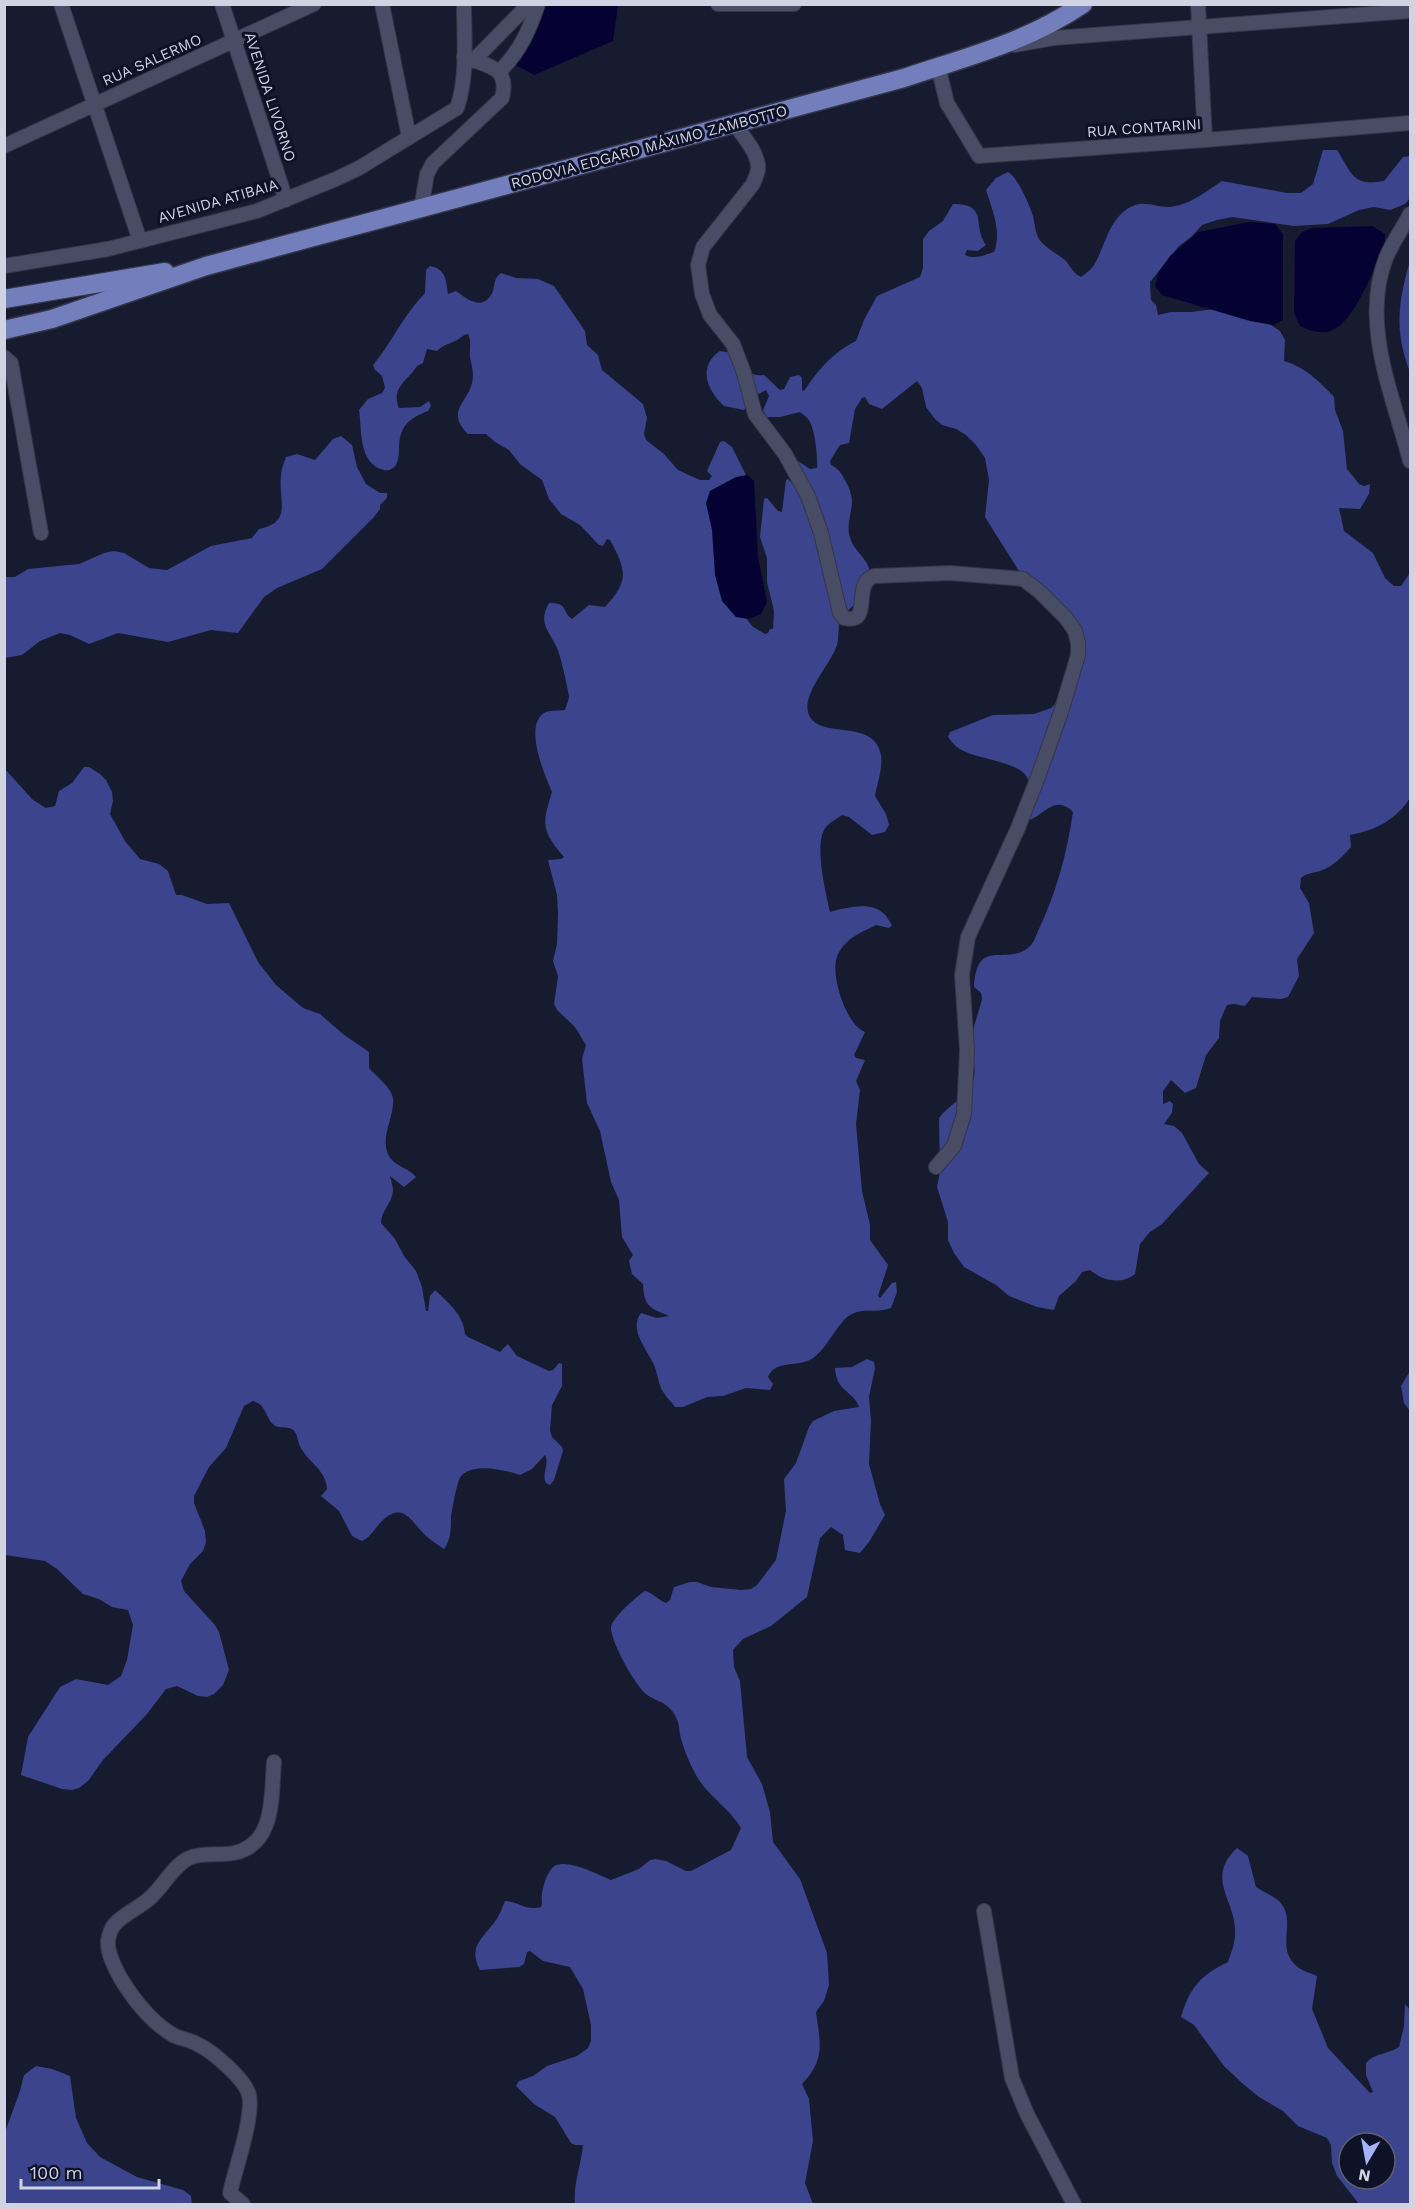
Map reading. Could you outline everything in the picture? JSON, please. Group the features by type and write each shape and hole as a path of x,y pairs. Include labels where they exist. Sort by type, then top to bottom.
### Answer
{"main road":[{"name":"RODOVIA EDGARD MÁXIMO ZAMBOTTO","path":"13,329 206,267 904,78 999,48 1063,17 1083,4"},
{"name":"RODOVIA EDGARD MÁXIMO ZAMBOTTO","path":"10,298 206,267"},
{"path":"10,298 24,306 26,311 26,319 13,329"}],"street":[{"path":"61,4 140,241"},
{"name":"AVENIDA LIVORNO","path":"222,4 286,200"},
{"name":"RUA SALERMO","path":"4,146 314,4"},
{"path":"382,4 409,137"},
{"path":"464,4 469,59"},
{"path":"469,59 529,4"},
{"path":"500,71 520,48 538,4"},
{"path":"719,5 794,4"},
{"path":"1198,4 1206,140"},
{"path":"999,48 1054,38 1410,11"},
{"path":"421,209 426,174 433,163 502,98 505,87 500,71 469,59"},
{"name":"AVENIDA ATIBAIA","path":"4,266 108,249 257,211 351,172 457,108 469,59"},
{"name":"RUA CONTARINI","path":"938,66 947,104 979,156 1410,123"},
{"path":"734,123 759,164 758,172 753,184 703,247 698,265 702,294 710,315 733,344 755,414 785,454 808,496 821,532 840,613 844,618 850,620 857,618 861,613 863,585 868,578 874,576 950,573 1015,577 1029,582 1066,618 1075,631 1077,655 1061,712 1018,828 968,937 962,975 967,1050 964,1114 954,1146 936,1167"},
{"path":"1410,214 1386,259 1375,302 1383,363 1410,461"},
{"path":"4,357 11,363 41,533"},
{"path":"243,2205 230,2193 249,2115 249,2094 245,2084 214,2054 198,2044 174,2035 156,2022 131,1995 113,1965 108,1942 110,1932 116,1923 151,1897 184,1860 201,1855 233,1853 247,1849 258,1840 267,1828 270,1816 274,1762"},
{"path":"984,1911 1012,2078 1017,2093 1074,2205"}],"shaded area":[{"path":"543,5 618,5 613,41 534,75 516,65"},
{"path":"1323,150 1337,150 1354,176 1365,182 1384,181 1403,157 1410,156 1410,198 1405,204 1390,210 1374,207 1359,210 1328,224 1294,226 1232,217 1202,225 1179,246 1150,282 1151,300 1156,305 1158,315 1230,307 1253,320 1271,325 1280,331 1285,340 1284,361 1305,371 1334,397 1335,410 1343,431 1347,469 1359,484 1364,486 1370,484 1369,494 1360,509 1339,508 1344,531 1373,553 1385,578 1394,586 1401,586 1410,573 1410,798 1392,818 1384,823 1350,835 1351,847 1333,864 1301,878 1300,888 1309,903 1314,933 1297,959 1299,976 1288,997 1281,999 1252,997 1245,1006 1227,1005 1220,1021 1219,1038 1206,1055 1196,1088 1185,1093 1171,1080 1163,1091 1163,1104 1170,1101 1173,1104 1172,1113 1164,1124 1174,1126 1182,1133 1199,1164 1209,1173 1162,1224 1150,1232 1140,1244 1135,1274 1124,1280 1112,1280 1101,1277 1090,1270 1082,1272 1076,1281 1059,1296 1054,1310 1037,1307 1009,1296 996,1285 964,1267 948,1240 948,1222 937,1187 940,1172 939,1118 965,1094 974,1079 972,1036 982,999 981,993 974,987 976,971 987,957 1011,955 1029,947 1033,942 1060,873 1073,812 1059,805 1025,821 1023,810 1028,780 1025,774 1019,769 963,751 948,737 950,732 993,715 1034,714 1051,708 1059,700 1079,637 1024,579 985,517 989,480 985,458 976,445 966,435 942,425 935,419 926,407 922,388 917,381 882,409 869,404 865,397 862,398 855,409 849,443 840,445 830,461 831,465 842,474 850,491 852,505 849,523 850,538 870,571 854,605 840,618 837,645 813,687 808,712 813,721 822,726 868,736 876,743 881,755 881,771 875,796 886,814 889,825 885,832 872,835 849,817 842,815 826,827 822,834 820,856 830,912 857,906 871,907 884,914 892,925 889,928 876,925 853,937 840,951 835,965 841,999 852,1020 858,1028 865,1032 854,1055 856,1058 865,1060 856,1081 860,1090 856,1124 862,1191 870,1225 870,1240 888,1265 878,1296 880,1298 892,1283 896,1282 897,1292 891,1308 860,1311 846,1318 813,1358 771,1371 768,1377 773,1384 770,1390 746,1388 723,1396 707,1397 683,1407 675,1407 661,1388 654,1365 640,1340 637,1326 641,1313 657,1318 669,1316 649,1306 643,1284 632,1274 629,1261 633,1255 622,1237 619,1200 611,1182 600,1131 587,1103 582,1059 586,1045 575,1027 557,1010 554,1004 558,976 553,961 557,944 558,913 557,895 548,860 564,857 547,833 545,820 552,792 537,750 536,738 539,718 548,711 565,710 569,698 560,655 544,621 549,603 562,606 572,619 589,605 605,607 622,582 622,567 610,540 607,539 603,546 599,545 580,525 561,514 549,499 542,480 520,464 509,450 486,434 468,434 461,425 458,412 468,393 473,376 468,334 437,351 427,349 423,363 417,366 399,389 397,401 399,408 420,407 429,401 431,406 428,411 407,423 401,433 397,463 394,468 388,470 370,461 365,453 361,436 359,410 368,399 382,393 385,388 382,376 373,365 425,293 426,270 430,266 442,272 448,294 456,291 466,298 481,303 493,291 496,279 501,273 516,278 538,279 554,286 585,331 587,345 598,355 602,370 643,404 647,418 644,434 646,440 664,454 678,470 700,480 709,480 712,476 707,471 720,442 724,441 732,447 748,479 743,614 752,626 765,634 773,629 774,611 767,582 767,558 760,537 764,499 767,498 778,511 782,512 786,480 795,483 798,461 810,469 817,468 816,443 810,423 800,412 780,417 766,417 763,410 769,396 766,390 757,395 744,410 724,406 713,393 707,378 709,364 713,357 720,351 733,353 749,372 764,375 780,390 784,389 790,377 799,375 802,378 802,390 804,391 827,362 856,341 877,296 920,277 923,268 923,239 929,231 943,221 953,204 964,205 976,212 986,245 978,251 967,250 965,255 976,257 994,252 997,229 986,190 996,178 1008,172 1019,185 1026,199 1039,239 1065,260 1081,277 1094,265 1109,231 1119,216 1135,205 1176,206 1196,198 1222,181 1287,193 1301,193 1313,184"},
{"path":"1249,222 1275,224 1283,234 1283,320 1273,325 1250,321 1162,295 1155,286 1158,273 1170,256 1198,232"},
{"path":"1372,226 1385,234 1385,244 1354,308 1337,328 1327,332 1313,331 1300,326 1294,313 1295,241 1302,232 1312,228"},
{"path":"1410,261 1410,372 1402,343 1400,316"},
{"path":"341,436 352,445 357,467 366,484 380,493 387,493 387,498 380,505 374,517 322,569 277,588 264,597 238,633 211,630 168,642 118,633 89,644 60,633 40,641 22,655 5,658 5,577 15,577 28,569 79,564 114,551 124,553 149,568 167,570 211,546 252,538 259,529 270,526 280,516 282,509 281,473 286,457 297,454 315,460 333,439"},
{"path":"747,475 754,481 758,557 767,602 761,614 749,619 736,617 722,601 715,575 712,530 706,503 710,491 736,477"},
{"path":"84,767 89,767 106,780 112,792 113,801 110,814 125,841 140,859 159,864 168,871 176,895 207,904 229,903 258,962 276,985 303,1008 320,1014 369,1052 369,1068 386,1086 393,1098 386,1140 388,1154 394,1162 416,1177 404,1187 390,1176 392,1195 381,1223 395,1239 404,1256 416,1271 422,1287 426,1311 428,1311 430,1296 435,1290 458,1315 468,1337 500,1352 508,1344 517,1356 549,1371 559,1363 562,1364 562,1386 552,1405 550,1430 552,1437 563,1451 554,1480 550,1485 546,1483 544,1476 547,1462 545,1455 532,1469 520,1475 498,1469 481,1468 461,1476 451,1517 451,1530 444,1549 424,1534 411,1519 401,1513 389,1515 362,1541 352,1536 339,1511 321,1496 327,1489 326,1482 320,1471 303,1452 294,1431 274,1425 258,1403 253,1401 244,1406 226,1448 209,1467 194,1496 194,1503 205,1531 206,1542 203,1551 190,1564 181,1581 184,1591 219,1632 229,1670 223,1685 207,1697 198,1696 177,1686 166,1689 147,1714 103,1760 88,1781 72,1790 62,1789 21,1775 28,1737 60,1687 76,1679 108,1685 121,1676 127,1660 133,1625 128,1610 112,1607 99,1599 83,1594 57,1569 45,1561 5,1555 4,768 33,800 46,808 55,806 59,791 72,783"},
{"path":"867,1359 874,1362 875,1368 869,1397 871,1421 869,1464 885,1515 860,1553 845,1550 843,1535 831,1527 820,1538 807,1597 771,1626 743,1639 733,1650 734,1667 740,1681 747,1757 762,1784 770,1812 773,1842 800,1879 827,1953 829,1985 824,2001 816,2012 820,2050 815,2067 802,2084 809,2099 813,2141 805,2183 813,2204 575,2204 575,2190 583,2145 571,2143 555,2117 534,2104 516,2086 519,2081 533,2076 547,2066 577,2056 588,2048 591,2041 591,2025 583,1989 570,1967 543,1961 530,1951 527,1952 524,1964 519,1967 480,1970 475,1955 478,1944 497,1918 505,1901 530,1908 541,1907 545,1882 555,1866 562,1864 579,1867 611,1880 639,1869 650,1860 655,1859 691,1871 731,1850 741,1828 699,1780 685,1752 676,1716 667,1706 642,1690 624,1663 612,1634 612,1623 631,1602 645,1591 666,1603 670,1600 674,1587 690,1582 741,1590 751,1589 757,1585 776,1560 786,1511 784,1479 796,1463 809,1427 813,1421 834,1411 859,1407 838,1382 835,1368 852,1367"},
{"path":"1410,1371 1410,1411 1404,1403 1401,1386"},
{"path":"1237,1848 1248,1856 1256,1887 1280,1902 1287,1918 1286,1944 1291,1961 1299,1968 1317,1976 1312,2009 1328,2048 1370,2093 1373,2092 1366,2075 1366,2063 1373,2057 1399,2047 1404,2026 1405,2004 1410,2010 1410,2204 1359,2204 1349,2191 1397,2191 1397,2131 1337,2131 1337,2176 1332,2163 1331,2145 1327,2138 1298,2126 1283,2111 1259,2097 1242,2083 1224,2066 1194,2025 1181,2017 1188,1998 1198,1983 1228,1962 1233,1948 1234,1922 1224,1890 1223,1870"},
{"path":"36,2066 70,2076 76,2118 87,2143 100,2157 137,2177 183,2190 191,2196 192,2204 5,2204 5,2132 24,2075"}]}
